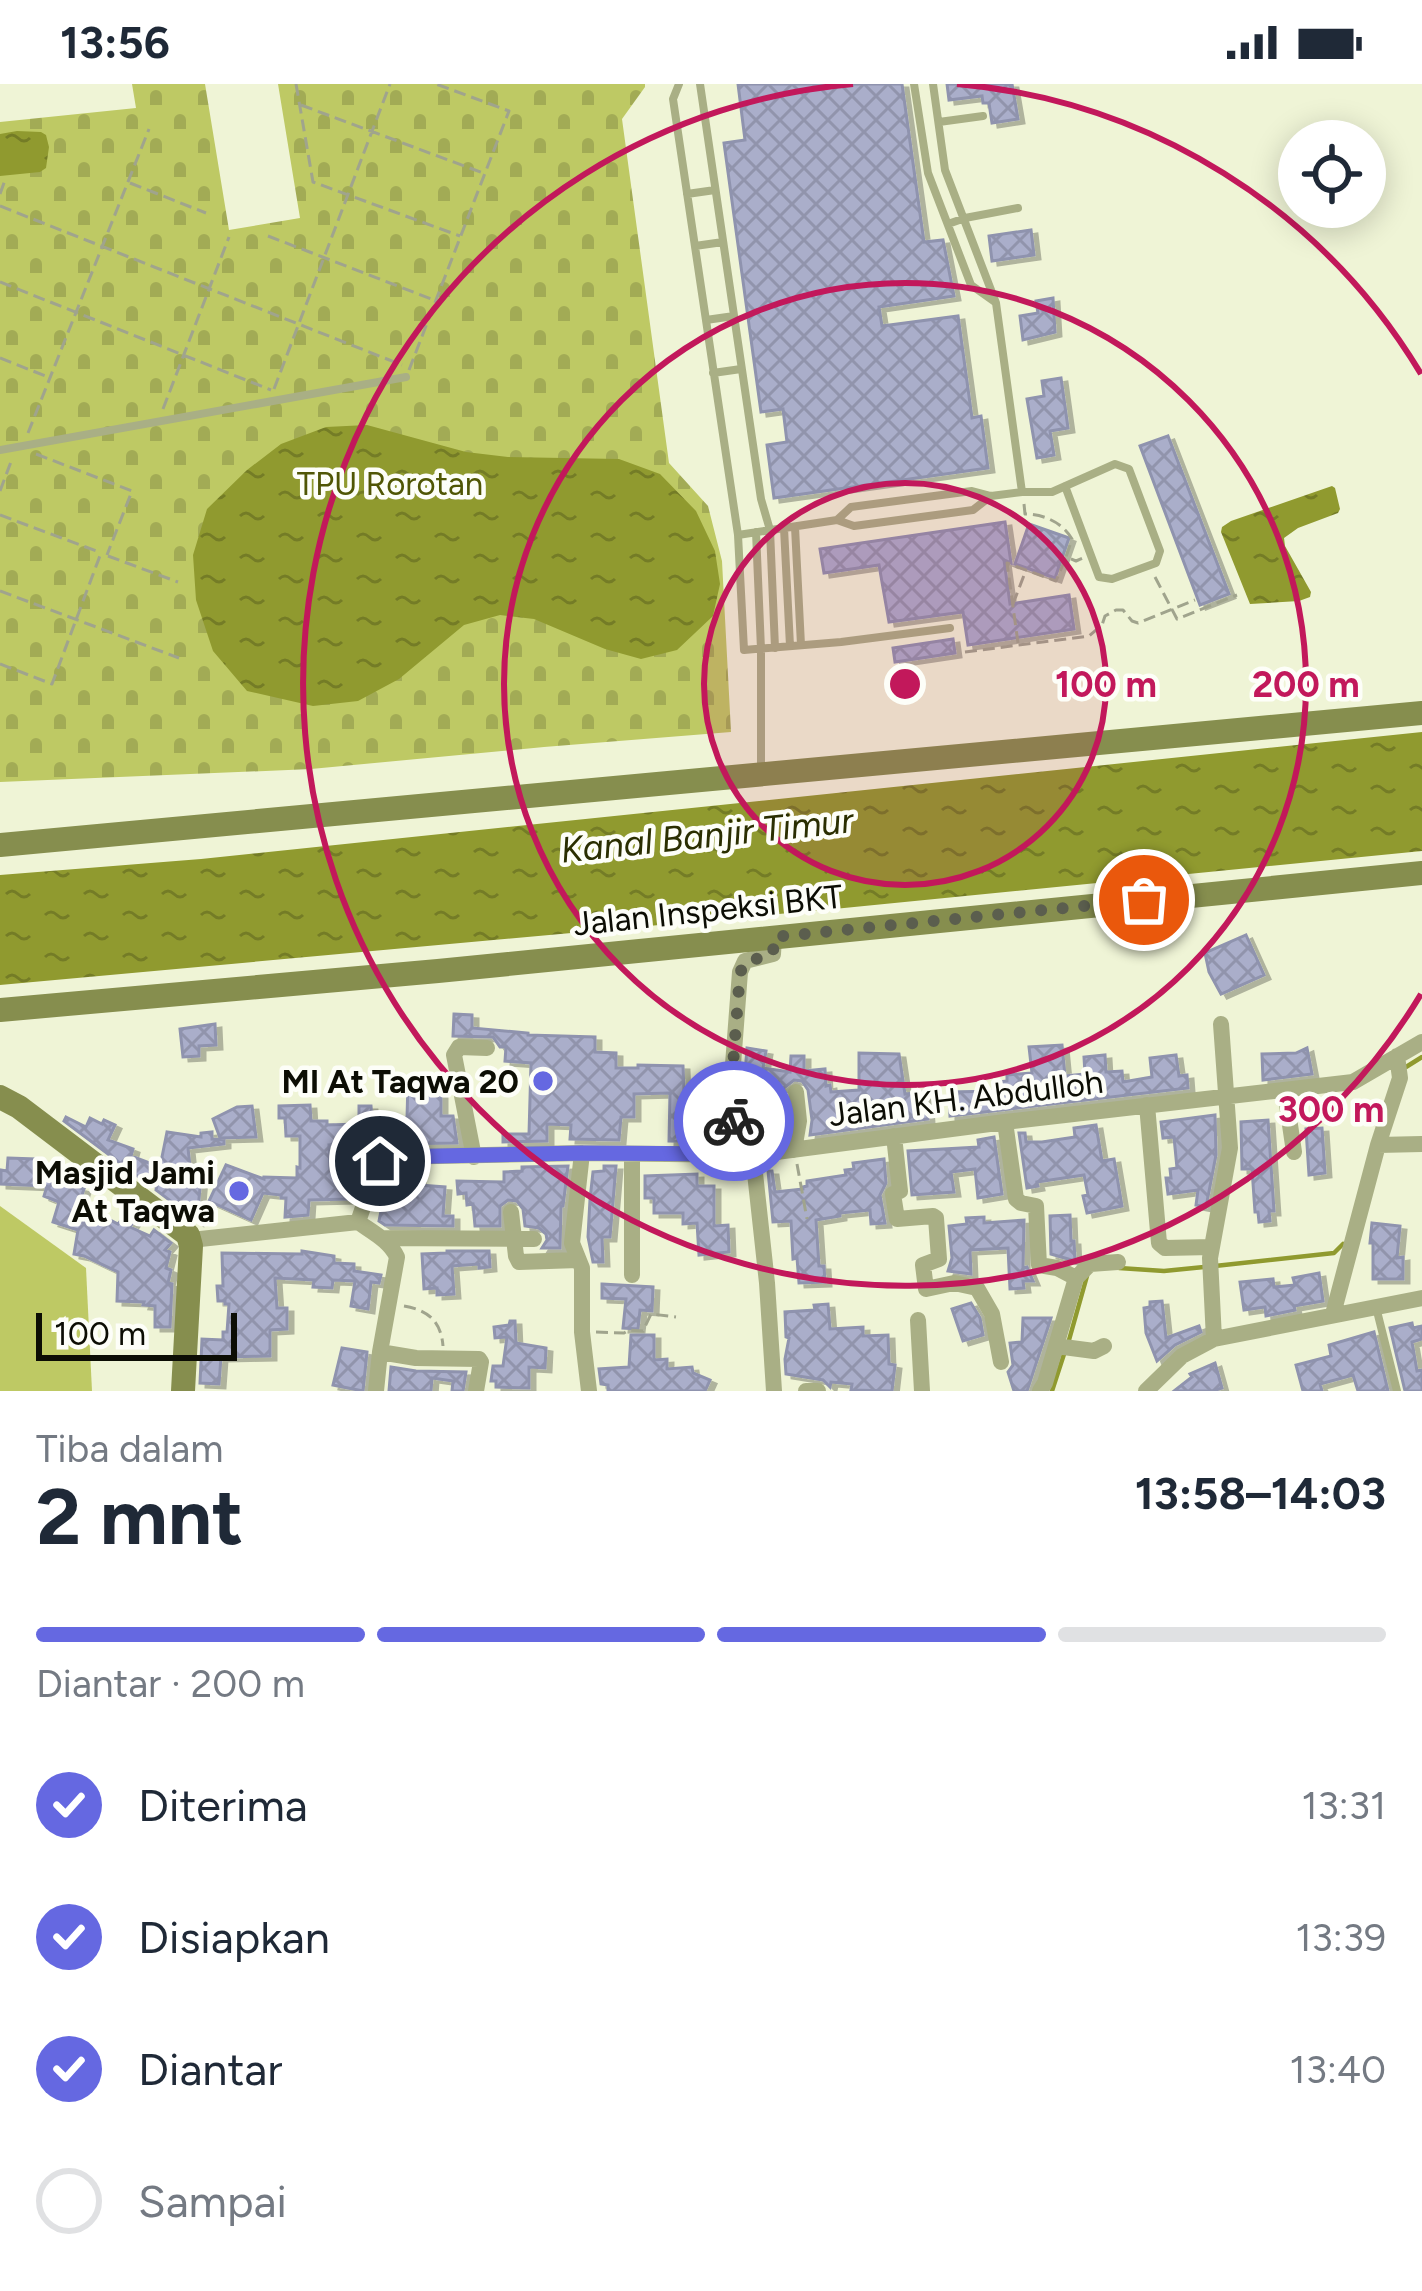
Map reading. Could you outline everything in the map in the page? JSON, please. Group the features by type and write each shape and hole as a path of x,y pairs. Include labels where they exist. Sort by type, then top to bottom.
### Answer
{"street":[{"path":"0,845 1422,713"},
{"name":"Jalan Inspeksi BKT","path":"0,1010 1422,873"},
{"path":"774,937 773,954 745,962 740,973 731,1091 767,1282 774,1391"},
{"path":"1214,1339 1210,1252 1230,1148 1221,1024"},
{"name":"Jalan KH. Abdulloh","path":"358,1222 383,1159 582,1153 745,1155 794,1150 1353,1082 1398,1067 1422,1042"},
{"path":"474,1157 454,1054 458,1047 488,1048"},
{"path":"1333,1314 1398,1067"},
{"path":"1285,1091 1294,1152"},
{"path":"794,1150 799,1121 796,1092"},
{"path":"0,1097 19,1106 191,1240 183,1391"},
{"path":"1147,1105 1160,1243 1165,1248 1210,1252"},
{"path":"1005,1122 1016,1199 1036,1206 1039,1265 1076,1278"},
{"path":"894,1136 900,1191 893,1194 897,1219 936,1219 939,1259 923,1265 926,1288 954,1283 977,1288 992,1315 1001,1362"},
{"path":"1378,1145 1422,1144"},
{"path":"582,1153 572,1243 583,1284 589,1391"},
{"path":"632,1156 632,1275"},
{"path":"512,1212 519,1262 578,1260"},
{"path":"191,1240 358,1222 381,1238 397,1257 376,1391"},
{"path":"381,1238 534,1239"},
{"path":"1040,1391 1062,1347 1076,1278 1098,1262 1118,1262"},
{"path":"1146,1391 1181,1356 1214,1339 1422,1298"},
{"path":"919,1321 922,1391"},
{"path":"1062,1347 1094,1351 1104,1346"},
{"path":"380,1352 480,1360 476,1391"},
{"path":"806,1391 818,1391"}],"lane":[{"path":"679,84 674,100 738,535 744,650 950,628"},
{"path":"700,84 761,500 770,530 775,648"},
{"path":"914,84 928,173 971,284 996,303"},
{"path":"933,84 945,170 996,303 1022,492"},
{"path":"939,122 983,116"},
{"path":"687,194 716,190"},
{"path":"948,224 1018,208"},
{"path":"695,246 724,242"},
{"path":"706,320 734,316"},
{"path":"713,373 742,369"},
{"path":"0,450 407,373"},
{"path":"837,520 851,507 972,491 991,496 1052,492 1065,486 1115,464 1130,469 1160,551 1156,562 1112,579 1099,577 1065,486"},
{"path":"738,535 837,520 854,526 973,510 991,496"},
{"path":"789,527 802,645"},
{"path":"789,527 790,646"},
{"path":"756,532 761,774"},
{"path":"1376,1305 1397,1391"}],"path":[{"path":"296,84 313,182 460,236"},
{"path":"268,402 390,84"},
{"path":"0,206 298,324 407,373 509,111 436,84"},
{"path":"299,105 485,173"},
{"path":"0,491 149,129"},
{"path":"0,194 5,180"},
{"path":"128,182 206,213"},
{"path":"268,236 435,301"},
{"path":"158,422 229,237"},
{"path":"0,282 273,391"},
{"path":"0,358 50,378"},
{"path":"0,664 52,684 132,491 20,446"},
{"path":"1018,645 1007,562 1056,581 1072,539 1059,524 1025,514 1022,492"},
{"path":"0,515 178,582"},
{"path":"1066,557 1076,561 1090,554"},
{"path":"1150,565 1177,619 1237,596"},
{"path":"1013,606 1026,570"},
{"path":"0,590 178,658"},
{"path":"965,652 1089,636 1117,610 1138,623 1195,600"},
{"path":"794,1150 807,1219"},
{"path":"389,1303 433,1317 445,1360"},
{"path":"583,1332 643,1331 649,1315 676,1316"}],"green space":[{"name":"TPU Rorotan","path":"132,84 205,84 229,230 300,218 278,84 645,84 622,119 669,463 708,506 722,561 731,732 311,769 0,782 0,122 136,108"},
{"path":"0,1206 86,1268 92,1391 0,1391"}],"water":[{"path":"0,134 46,135 46,168 0,176"},
{"path":"367,425 466,452 619,459 660,474 696,511 715,551 720,584 713,616 677,650 641,659 534,619 500,615 464,625 399,679 358,701 313,706 247,691 213,651 196,600 193,555 207,509 281,444 326,427"},
{"path":"1332,486 1338,513 1284,538 1310,597 1250,604 1222,527"},
{"name":"Kanal Banjir Timur","path":"1422,732 1422,851 0,985 0,875 201,859"}],"building":[{"path":"738,84 902,84 924,242 943,240 954,296 879,307 882,326 958,316 972,418 981,416 988,468 774,498 767,445 787,442 783,409 761,412 724,143 745,140"},
{"path":"947,84 1012,84 1018,119 992,123 989,103 983,103 982,96 949,100"},
{"path":"1031,230 1034,255 992,261 989,236"},
{"path":"1053,298 1055,332 1023,340 1020,316 1038,313 1036,301"},
{"path":"1061,378 1068,428 1050,431 1054,455 1037,458 1027,399 1044,396 1042,381"},
{"path":"1168,436 1229,594 1200,605 1140,446"},
{"path":"1005,522 1010,604 1069,595 1074,629 968,645 963,612 889,622 879,565 824,573 820,549"},
{"path":"1029,524 1069,538 1055,578 1015,564"},
{"path":"953,639 955,653 895,662 893,648"},
{"path":"1246,935 1264,975 1221,994 1205,953"},
{"path":"454,1014 472,1015 472,1028 595,1037 595,1052 616,1053 616,1068 683,1066 684,1091 705,1090 704,1073 718,1073 723,1142 669,1141 670,1093 634,1094 634,1117 621,1117 619,1140 570,1139 571,1125 547,1124 547,1141 503,1142 503,1134 529,1134 531,1063 505,1061 506,1047 500,1047 493,1037 453,1036"},
{"path":"215,1024 216,1045 199,1046 199,1056 183,1057 180,1029"},
{"path":"1062,1045 1065,1076 1085,1074 1084,1057 1105,1055 1106,1072 1122,1071 1123,1082 1152,1077 1150,1058 1176,1055 1179,1076 1187,1075 1188,1088 950,1116 949,1092 999,1091 998,1082 1007,1081 1007,1075 1032,1073 1029,1047"},
{"path":"747,1048 766,1051 763,1068 790,1072 791,1056 804,1056 804,1071 825,1069 831,1092 859,1090 859,1053 899,1054 905,1094 926,1092 928,1119 810,1135 808,1090 802,1081 794,1080 784,1088 775,1087 772,1110 785,1111 783,1138 757,1142 756,1127 747,1128 746,1113 756,1112 754,1088 744,1086"},
{"path":"1307,1048 1312,1074 1263,1080 1262,1054"},
{"path":"408,1082 441,1083 441,1116 453,1116 457,1143 389,1144 369,1156 353,1157 353,1144 329,1145 330,1168 361,1167 359,1181 351,1181 351,1199 309,1200 308,1215 285,1217 286,1198 281,1195 263,1193 251,1220 209,1201 226,1165 264,1179 297,1178 300,1136 286,1136 279,1106 310,1105 311,1121 327,1121 327,1125 359,1124 359,1106 371,1106 372,1118 407,1118"},
{"path":"252,1106 256,1137 220,1138 213,1119 237,1107"},
{"path":"1215,1115 1216,1155 1206,1207 1196,1205 1198,1190 1168,1194 1166,1178 1171,1178 1170,1169 1177,1168 1174,1137 1163,1138 1161,1122"},
{"path":"66,1117 86,1127 90,1118 115,1125 108,1140 133,1149 131,1156 160,1167 167,1132 201,1137 201,1133 212,1132 212,1139 224,1140 224,1144 188,1148 191,1176 201,1177 197,1221 156,1190 157,1186 64,1121"},
{"path":"1268,1120 1274,1211 1269,1211 1270,1221 1259,1222 1252,1169 1242,1169 1241,1122"},
{"path":"1096,1125 1102,1161 1114,1159 1122,1206 1087,1213 1084,1175 1037,1182 1038,1186 1027,1188 1019,1133 1025,1133 1026,1142 1042,1142 1075,1137 1074,1128"},
{"path":"1322,1128 1325,1173 1309,1175 1306,1129"},
{"path":"994,1137 1002,1194 978,1198 975,1169 951,1172 954,1192 912,1195 908,1151 979,1147 978,1140"},
{"path":"8,1158 35,1159 34,1172 67,1182 72,1170 78,1173 77,1187 84,1189 79,1204 118,1224 129,1211 137,1217 130,1227 150,1236 154,1230 171,1243 165,1250 170,1252 166,1268 171,1270 168,1283 172,1284 170,1327 155,1327 155,1306 117,1301 118,1272 74,1254 78,1230 53,1222 59,1202 44,1196 47,1186 1,1184 1,1170 7,1171"},
{"path":"884,1159 886,1183 880,1195 885,1223 871,1224 870,1210 816,1220 819,1266 824,1266 825,1282 799,1283 791,1221 773,1222 768,1171 772,1171 775,1192 803,1189 807,1181 846,1175 845,1170 854,1169 853,1163"},
{"path":"568,1166 560,1248 542,1248 546,1234 525,1226 517,1201 500,1206 500,1226 475,1226 473,1204 467,1205 466,1193 458,1194 457,1181 504,1182 504,1172 522,1171 522,1167"},
{"path":"604,1166 616,1166 610,1237 602,1237 603,1262 593,1262 588,1237 593,1172 604,1171"},
{"path":"388,1174 419,1175 419,1185 445,1187 443,1216 453,1216 453,1226 379,1221 383,1201 387,1202"},
{"path":"697,1174 697,1186 714,1186 714,1226 728,1225 729,1252 699,1255 697,1223 683,1224 683,1213 654,1213 654,1198 645,1198 645,1176"},
{"path":"1070,1215 1075,1261 1051,1254 1050,1216"},
{"path":"984,1217 984,1223 1024,1220 1023,1268 1027,1267 1033,1281 1023,1281 1024,1288 1010,1289 1008,1248 970,1250 971,1274 948,1271 952,1258 949,1226"},
{"path":"1372,1223 1400,1226 1397,1258 1403,1257 1403,1279 1373,1279"},
{"path":"302,1251 334,1256 334,1263 354,1264 354,1271 381,1275 379,1283 371,1282 368,1309 351,1306 355,1281 333,1280 332,1288 313,1287 314,1280 275,1278 277,1308 287,1308 287,1329 270,1330 270,1356 221,1357 219,1384 200,1383 202,1339 223,1340 227,1332 229,1304 218,1301 217,1286 223,1286 222,1253"},
{"path":"489,1251 490,1267 452,1266 454,1294 437,1295 437,1288 424,1289 422,1254"},
{"path":"1319,1273 1323,1301 1266,1316 1265,1307 1244,1310 1240,1282 1273,1279 1274,1287 1295,1285 1293,1278"},
{"path":"602,1284 653,1287 652,1311 640,1310 638,1329 623,1328 626,1299 602,1298"},
{"path":"1162,1301 1166,1338 1199,1326 1201,1332 1157,1361 1146,1333 1144,1308"},
{"path":"971,1303 983,1335 963,1341 952,1309"},
{"path":"828,1304 830,1329 863,1327 863,1336 888,1335 889,1364 895,1365 892,1391 851,1390 852,1384 831,1382 830,1387 823,1380 786,1374 785,1312"},
{"path":"1023,1318 1051,1318 1027,1391 1014,1391 1008,1372 1013,1365 1010,1343 1022,1342"},
{"path":"515,1321 516,1343 546,1348 545,1368 529,1367 529,1388 496,1387 496,1381 491,1381 493,1366 503,1366 507,1337 495,1338 494,1327"},
{"path":"1412,1323 1413,1328 1422,1326 1422,1339 1412,1342 1417,1371 1422,1370 1422,1391 1405,1391 1390,1328"},
{"path":"1374,1332 1388,1391 1358,1391 1353,1375 1320,1384 1322,1391 1303,1391 1296,1365 1331,1356 1329,1345"},
{"path":"631,1335 654,1335 654,1360 667,1359 667,1369 692,1367 693,1373 710,1380 705,1391 608,1391 608,1385 601,1384 599,1369 629,1367"},
{"path":"342,1348 367,1352 363,1391 333,1385"},
{"path":"1215,1363 1222,1388 1174,1391 1190,1374"},
{"path":"391,1367 466,1372 463,1391 452,1391 453,1381 432,1378 431,1391 389,1391"}],"waterway":[{"path":"1406,1067 1422,1057"},
{"path":"1215,1266 1334,1253 1343,1244"},
{"path":"1119,1268 1204,1267"},
{"path":"1069,1340 1087,1276"},
{"path":"1052,1391 1065,1351"}],"way so far":[{"path":"734,1121 731,1091 741,966 773,954 774,937 1144,900"}],"place":[{"name":"MI At Taqwa 20","path":"543,1081"},
{"name":"Masjid Jami At Taqwa","path":"239,1191"}],"route":[{"path":"380,1161 389,1157 582,1153 736,1154 734,1121"}]}
